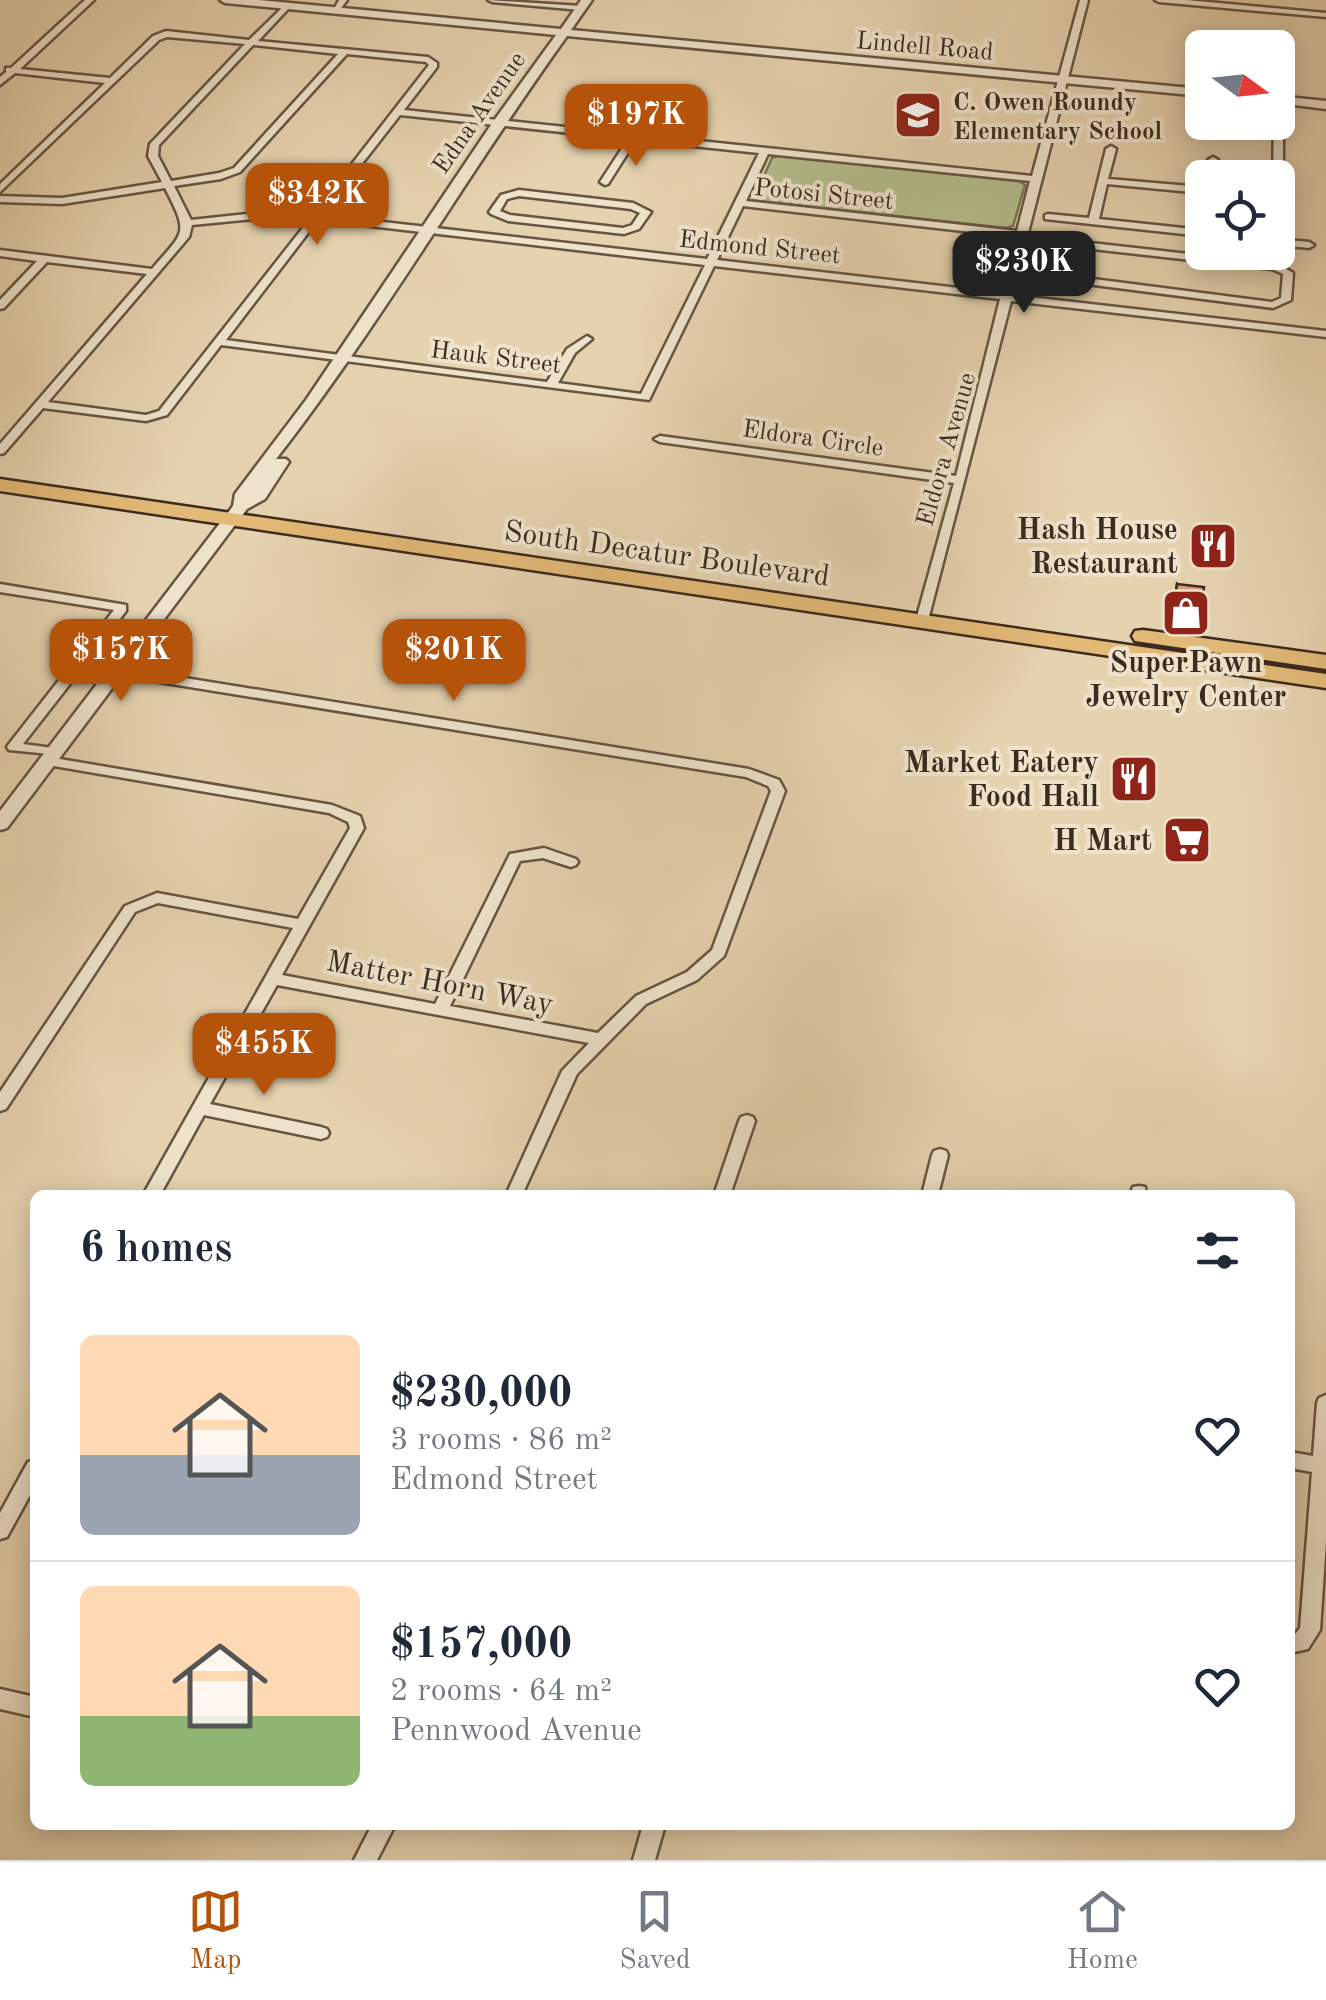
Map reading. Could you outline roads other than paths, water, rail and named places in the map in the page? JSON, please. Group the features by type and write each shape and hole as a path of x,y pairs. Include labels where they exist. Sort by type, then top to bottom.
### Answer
{"main road":[{"name":"South Decatur Boulevard","path":"0,469 438,550 540,557 650,572 683,569 924,612"},
{"name":"South Decatur Boulevard","path":"0,485 236,512 924,612 1297,667 1326,680"},
{"name":"South Decatur Boulevard","path":"1104,639 1191,661 1297,667"},
{"path":"1297,667 1326,666"}],"street":[{"path":"0,82 90,0"},
{"name":"Lindell Road","path":"225,0 286,6 340,4 565,32 1185,91"},
{"path":"492,0 584,4"},
{"name":"Eldora Avenue","path":"924,612 1023,235 1034,179 1084,0"},
{"path":"1159,0 1326,16"},
{"name":"Edna Avenue","path":"0,824 236,512 259,496 306,423 312,403 584,4"},
{"path":"0,451 186,235 188,223 152,156 155,144 286,6"},
{"path":"0,188 156,38 166,34 433,62 399,112 164,413 156,416 40,404"},
{"path":"0,199 62,202 222,176 246,164 344,51"},
{"path":"0,69 112,81"},
{"path":"1295,102 1326,106"},
{"path":"399,112 1034,179"},
{"path":"605,182 634,136"},
{"path":"1093,222 1110,149"},
{"path":"708,263 764,150"},
{"path":"1103,180 1185,188"},
{"path":"519,193 633,206 646,212 632,230 556,223 508,218 494,212 504,197 519,193"},
{"name":"Potosi Street","path":"739,204 1023,235"},
{"name":"Edmond Street","path":"188,223 265,215 316,217 1326,334"},
{"path":"1048,218 1185,230"},
{"path":"541,244 556,223"},
{"path":"1295,244 1309,246"},
{"path":"1160,314 1168,308 1170,296 1165,292 1067,279 1063,274 1068,251 1082,245 1274,266 1288,273 1286,300 1273,304 1165,292"},
{"path":"61,260 74,247"},
{"path":"0,253 154,272"},
{"path":"0,306 45,258"},
{"name":"Hauk Street","path":"219,342 645,398 708,263"},
{"path":"551,385 571,350 587,339"},
{"name":"Eldora Circle","path":"660,439 959,480"},
{"path":"0,588 122,608 7,746 332,809 354,819 357,828 154,1190"},
{"path":"77,666 748,773 774,783 778,791 719,952 692,976 642,1000 570,1071 516,1190"},
{"path":"440,1010 515,857 544,853 571,862"},
{"name":"Matter Horn Way","path":"0,1106 130,909 158,898 303,925"},
{"name":"Matter Horn Way","path":"272,978 598,1040"},
{"path":"198,1108 321,1133"},
{"path":"724,1190 747,1121"},
{"path":"931,1190 940,1154"},
{"path":"1296,1644 1310,1630 1326,1403"},
{"path":"1295,1461 1322,1466"},
{"path":"0,1531 30,1477"},
{"path":"0,1699 30,1705"},
{"path":"365,1860 381,1830"},
{"path":"644,1860 653,1830"}],"place":[{"name":"C. Owen Roundy Elementary School","path":"918,115"},
{"name":"Hash House Restaurant","path":"1213,546"},
{"name":"SuperPawn Jewelry Center","path":"1186,613"},
{"name":"Market Eatery Food Hall","path":"1134,779"},
{"name":"H Mart","path":"1187,840"}]}
